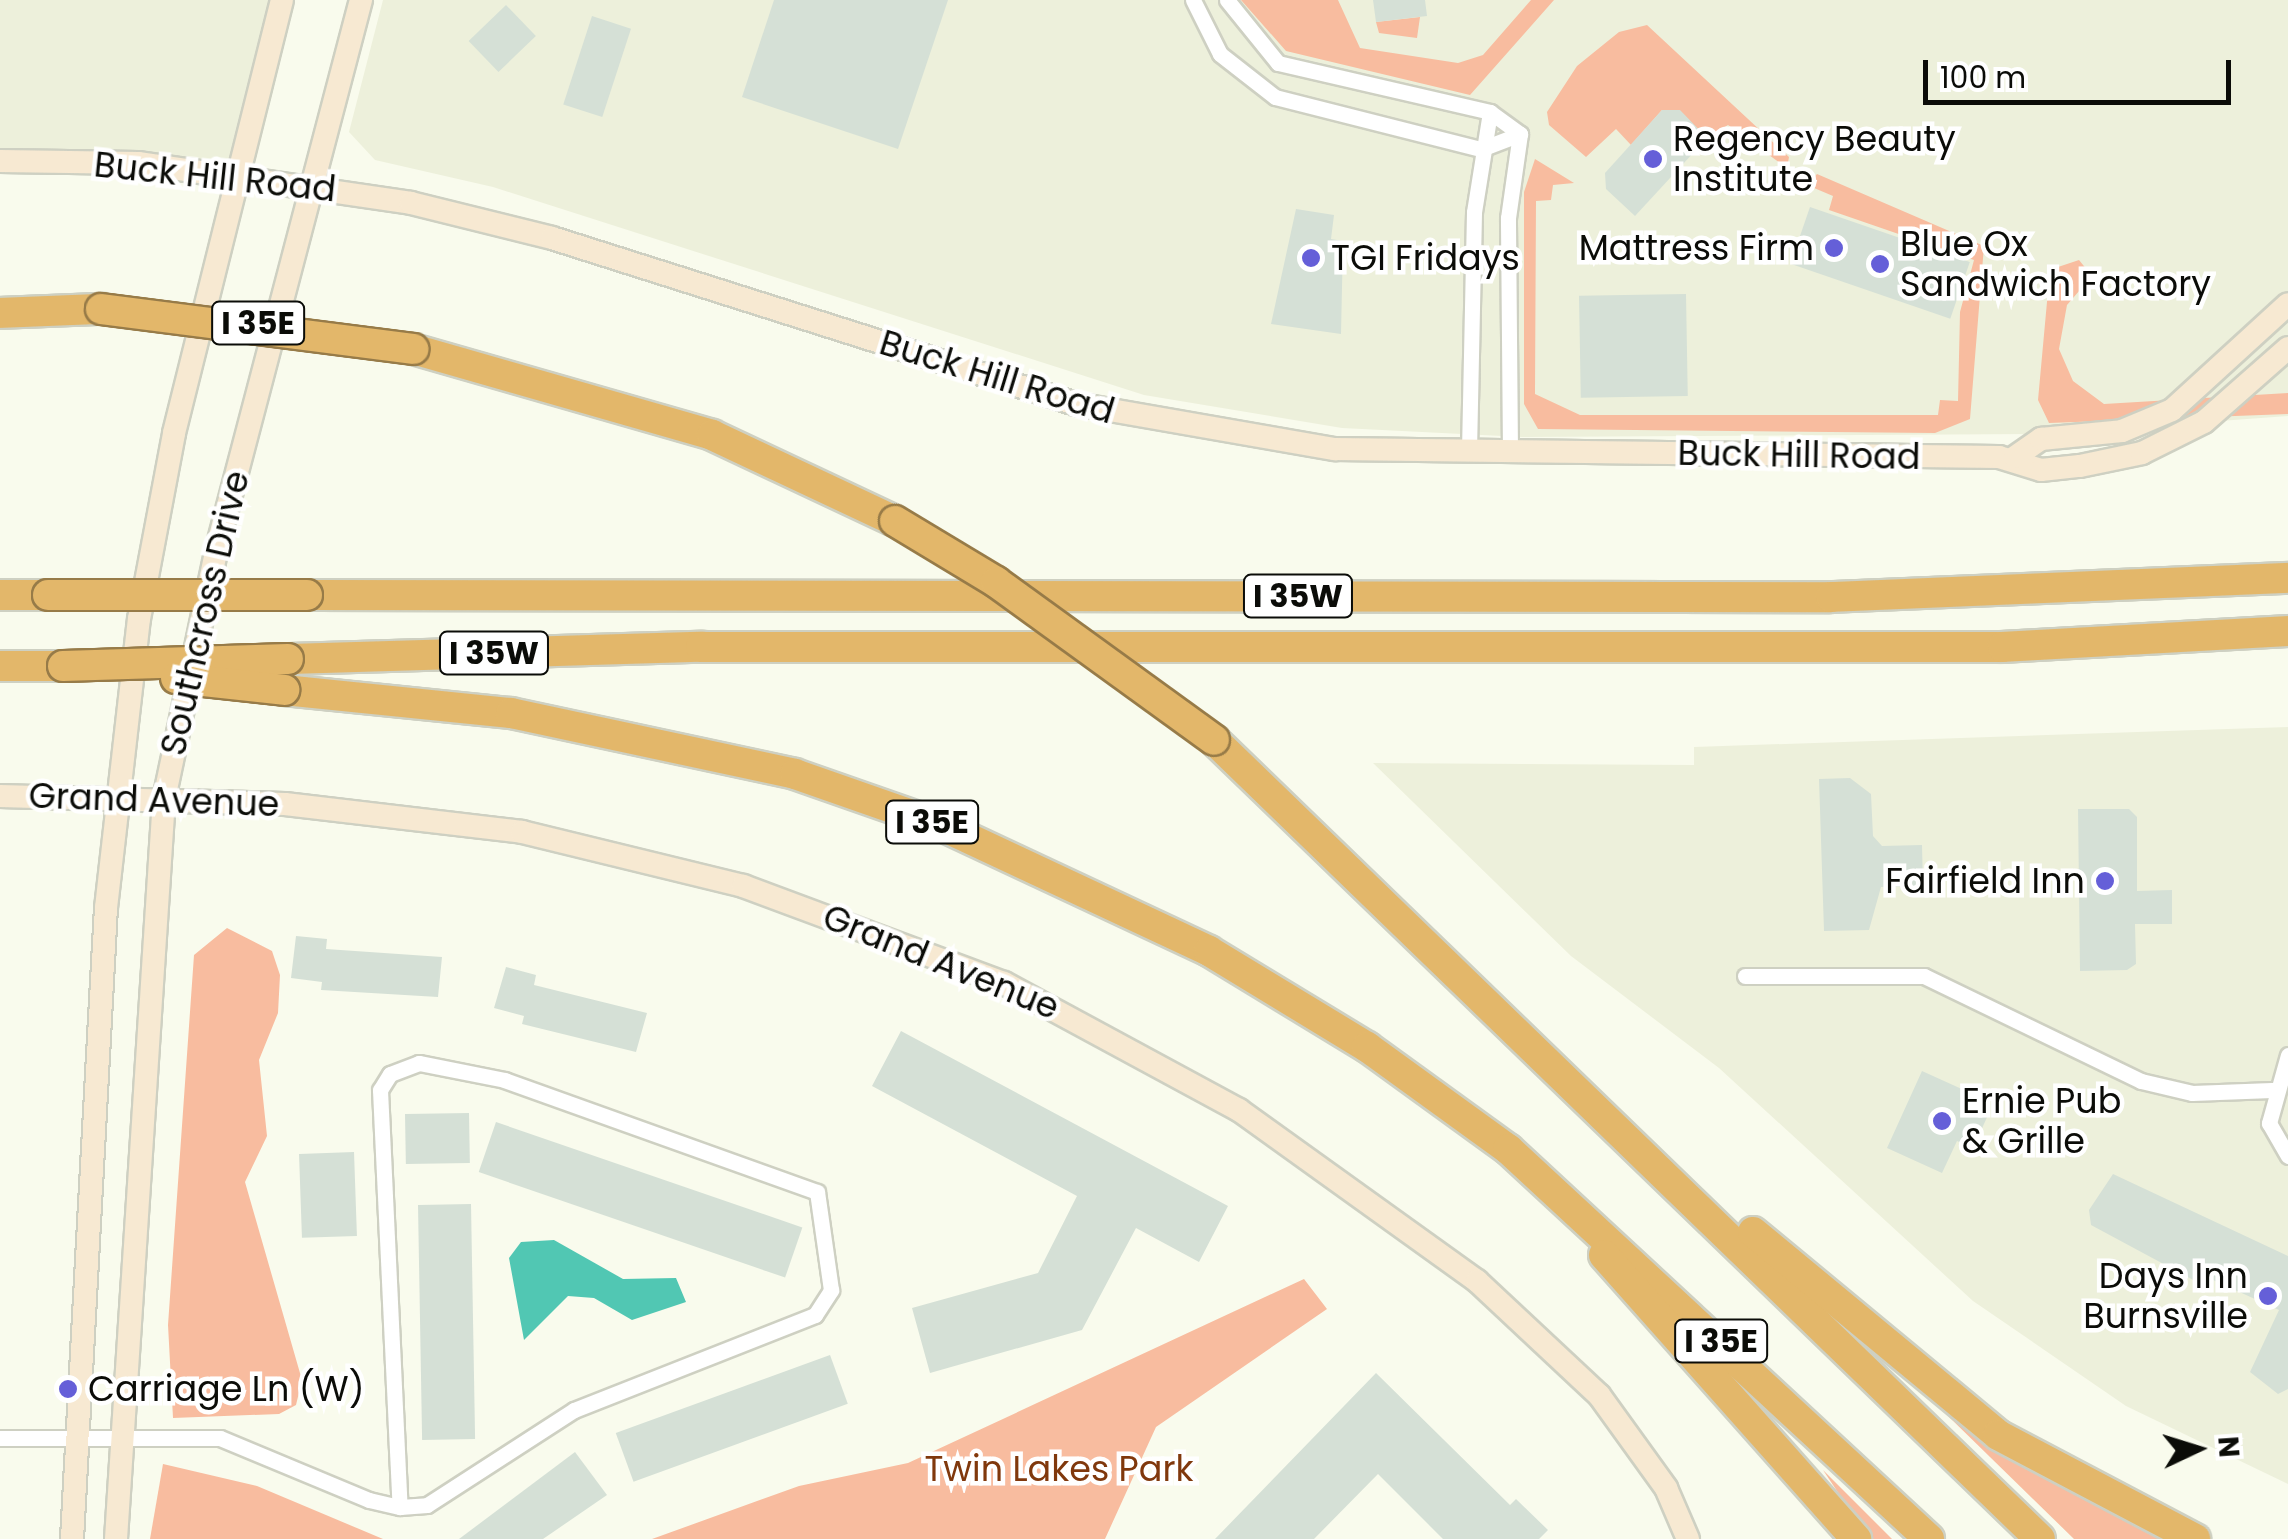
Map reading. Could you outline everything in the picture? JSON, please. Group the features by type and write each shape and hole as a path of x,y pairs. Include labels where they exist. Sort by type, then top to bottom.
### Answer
{"highway":[{"name":"I 35E","path":"0,313 101,309 413,348 712,434 896,522 996,582 1214,740 1547,1056 2040,1539"},
{"name":"I 35W","path":"0,595 1831,597 2288,578"},
{"name":"I 35W","path":"286,674 700,647 2003,648 2288,631"},
{"name":"I 35E","path":"0,666 286,674 651,737 938,824 1208,951 1382,1058 1508,1149 1929,1539"},
{"path":"1547,1056 1998,1435 2196,1539"},
{"path":"1508,1149 1856,1539"}],"street":[{"name":"Southcross Drive","path":"72,1539 116,798 174,432 282,0"},
{"name":"Southcross Drive","path":"116,1539 164,799 217,548 361,0"},
{"path":"1193,0 1220,54 1275,97 1481,149 1520,134"},
{"path":"1226,0 1278,63 1490,112 1520,134"},
{"path":"1469,451 1481,149 1490,112"},
{"path":"1510,452 1508,218 1520,134"},
{"name":"Buck Hill Road","path":"0,161 236,173 504,224 1136,418 1335,450 2015,457 2041,470 2142,452 2204,422 2288,348"},
{"name":"Buck Hill Road","path":"2015,457 2041,439 2122,430 2172,410 2288,304"},
{"name":"Grand Avenue","path":"0,796 164,799 371,810 666,864 902,940 1096,1026 1313,1157 1477,1281 1599,1395 1666,1488 1688,1539"},
{"path":"1745,976 1924,976 2141,1081 2192,1092 2272,1090"},
{"path":"2288,1055 2272,1090 2269,1122 2288,1156"},
{"path":"0,1438 77,1444 171,1434 220,1438 400,1507 448,1498 574,1410 816,1315 831,1290 818,1192 505,1080 419,1063 390,1074 380,1090 400,1507"}],"shaded area":[{"path":"0,0 283,0 236,173 0,161"},
{"path":"383,0 2288,0 2288,416 2043,434 1522,437 1342,428 1144,395 493,187 375,160 349,132"},
{"path":"2288,727 2288,1484 2126,1406 1973,1301 1719,1068 1571,956 1373,763 1694,765 1694,747"}],"green space":[{"path":"1241,0 1338,0 1360,48 1458,63 1483,55 1531,0 1554,0 1470,95 1286,51"},
{"path":"1420,17 1417,38 1379,33 1376,22"},
{"path":"1647,25 1789,157 1787,168 1728,125 1707,138 1679,110 1662,110 1631,145 1616,129 1586,157 1549,125 1547,112 1577,66 1619,32"},
{"path":"1535,159 1574,183 1553,185 1551,200 1536,201 1535,394 1580,415 1938,415 1940,400 1958,401 1960,312 1974,260 1829,210 1833,196 1807,185 1817,174 1984,246 1970,419 1935,433 1538,429 1524,404 1524,192"},
{"path":"2079,260 2092,276 2067,305 2059,349 2073,381 2104,404 2288,393 2288,414 2049,423 2038,400 2048,291 2058,267"},
{"path":"227,928 272,951 280,975 278,1013 259,1060 267,1136 245,1182 302,1380 296,1405 279,1414 173,1418 168,1325 194,955"},
{"name":"Twin Lakes Park","path":"1304,1279 1327,1309 1156,1427 1105,1539 652,1539 799,1486 908,1463"},
{"path":"1946,1414 2029,1467 2171,1539 2074,1539"},
{"path":"163,1464 257,1486 383,1539 150,1539"},
{"path":"1823,1470 1892,1539 1869,1539"}],"water":[{"path":"554,1240 623,1279 676,1278 686,1302 632,1320 594,1298 568,1296 524,1340 509,1258 521,1242"}],"building":[{"path":"774,0 948,0 898,149 742,97"},
{"path":"1373,0 1425,0 1427,16 1376,22"},
{"path":"506,5 536,36 498,72 469,41"},
{"path":"592,16 631,29 602,117 563,104"},
{"name":"Regency Beauty Institute","path":"1662,110 1680,110 1707,138 1635,216 1606,189 1605,173"},
{"path":"1810,207 1970,262 1950,319 1790,264"},
{"name":"TGI Fridays","path":"1296,209 1334,215 1331,239 1343,241 1341,334 1271,324"},
{"path":"1686,294 1688,396 1581,398 1579,296"},
{"path":"1850,778 1871,794 1873,836 1882,846 1922,845 1923,886 1881,887 1869,930 1824,931 1819,779"},
{"name":"Fairfield Inn","path":"2078,809 2129,809 2137,817 2137,891 2172,890 2172,924 2135,924 2136,964 2127,970 2080,971"},
{"path":"296,936 327,939 326,949 442,957 438,997 321,990 322,982 291,978"},
{"path":"506,967 536,975 534,985 647,1013 636,1052 522,1024 524,1016 494,1008"},
{"path":"901,1031 1228,1206 1199,1262 1136,1228 1082,1330 930,1373 912,1308 1038,1273 1077,1196 872,1086"},
{"name":"Ernie Pub & Grille","path":"1922,1071 1975,1095 1971,1105 1989,1113 1973,1148 1957,1141 1942,1173 1887,1148"},
{"path":"469,1113 470,1163 406,1164 405,1114"},
{"path":"496,1122 802,1227 785,1278 479,1172"},
{"path":"354,1152 357,1236 302,1238 299,1154"},
{"name":"Days Inn Burnsville","path":"2113,1174 2288,1256 2288,1389 2278,1394 2250,1372 2279,1310 2200,1274 2197,1282 2091,1225 2089,1210"},
{"path":"471,1204 475,1439 422,1440 418,1205"},
{"path":"830,1355 848,1404 634,1482 616,1433"},
{"path":"1376,1373 1510,1505 1516,1499 1548,1530 1539,1539 1443,1539 1378,1474 1314,1539 1215,1539"},
{"path":"575,1452 607,1495 543,1539 459,1539"}],"place":[{"name":"Regency Beauty Institute","path":"1653,159"},
{"name":"Mattress Firm","path":"1834,248"},
{"name":"TGI Fridays","path":"1311,258"},
{"name":"Blue Ox Sandwich Factory","path":"1880,264"},
{"name":"Fairfield Inn","path":"2105,881"},
{"name":"Ernie Pub & Grille","path":"1942,1121"},
{"name":"Days Inn Burnsville","path":"2268,1296"},
{"name":"Carriage Ln (W)","path":"68,1389"}]}
